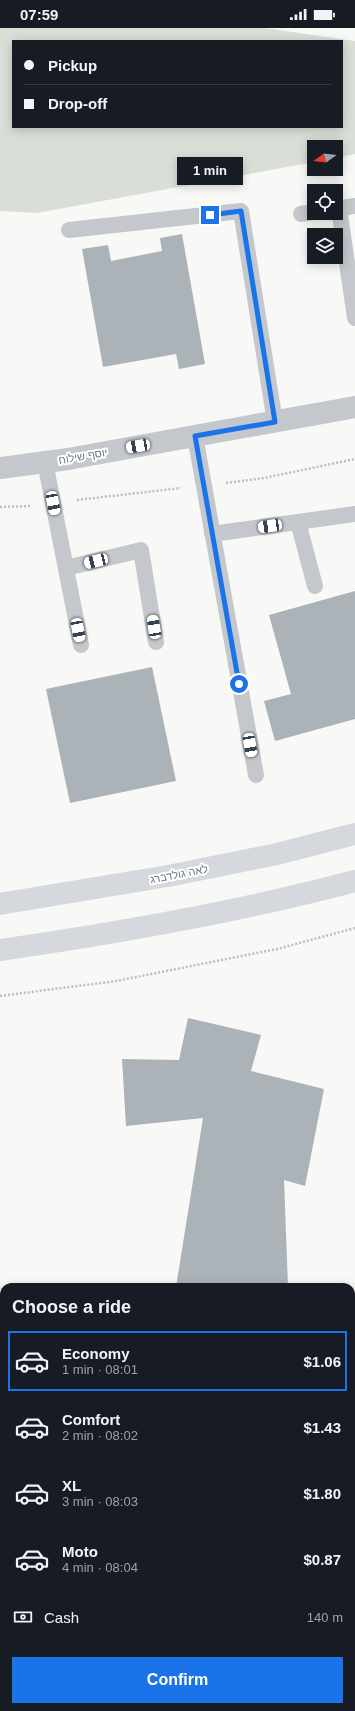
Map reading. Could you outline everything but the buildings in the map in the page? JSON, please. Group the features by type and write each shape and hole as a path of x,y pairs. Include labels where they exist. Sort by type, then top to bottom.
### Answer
{"street":[{"name":"יוסף שילוח","path":"0,468 45,462 355,407"},
{"name":"לאה גולדברג","path":"0,904 215,867 277,854 355,834"},
{"path":"0,950 177,921 287,899 355,881"}],"lane":[{"path":"343,208 355,206"},
{"path":"69,230 241,211 275,422"},
{"path":"339,220 355,318"},
{"path":"195,436 256,775"},
{"path":"45,462 81,646"},
{"path":"212,534 355,514"},
{"path":"298,522 315,586"},
{"path":"66,568 141,550 156,642"}],"path":[{"path":"0,507 18,507 264,478 355,459"},
{"path":"0,996 116,981 277,949 355,928"}],"shaded area":[{"path":"0,28 265,28 355,41 355,154 343,157 343,140 307,140 307,163 37,213 0,211"}],"route":[{"path":"210,215 241,211 275,422 195,436 239,684"}]}
